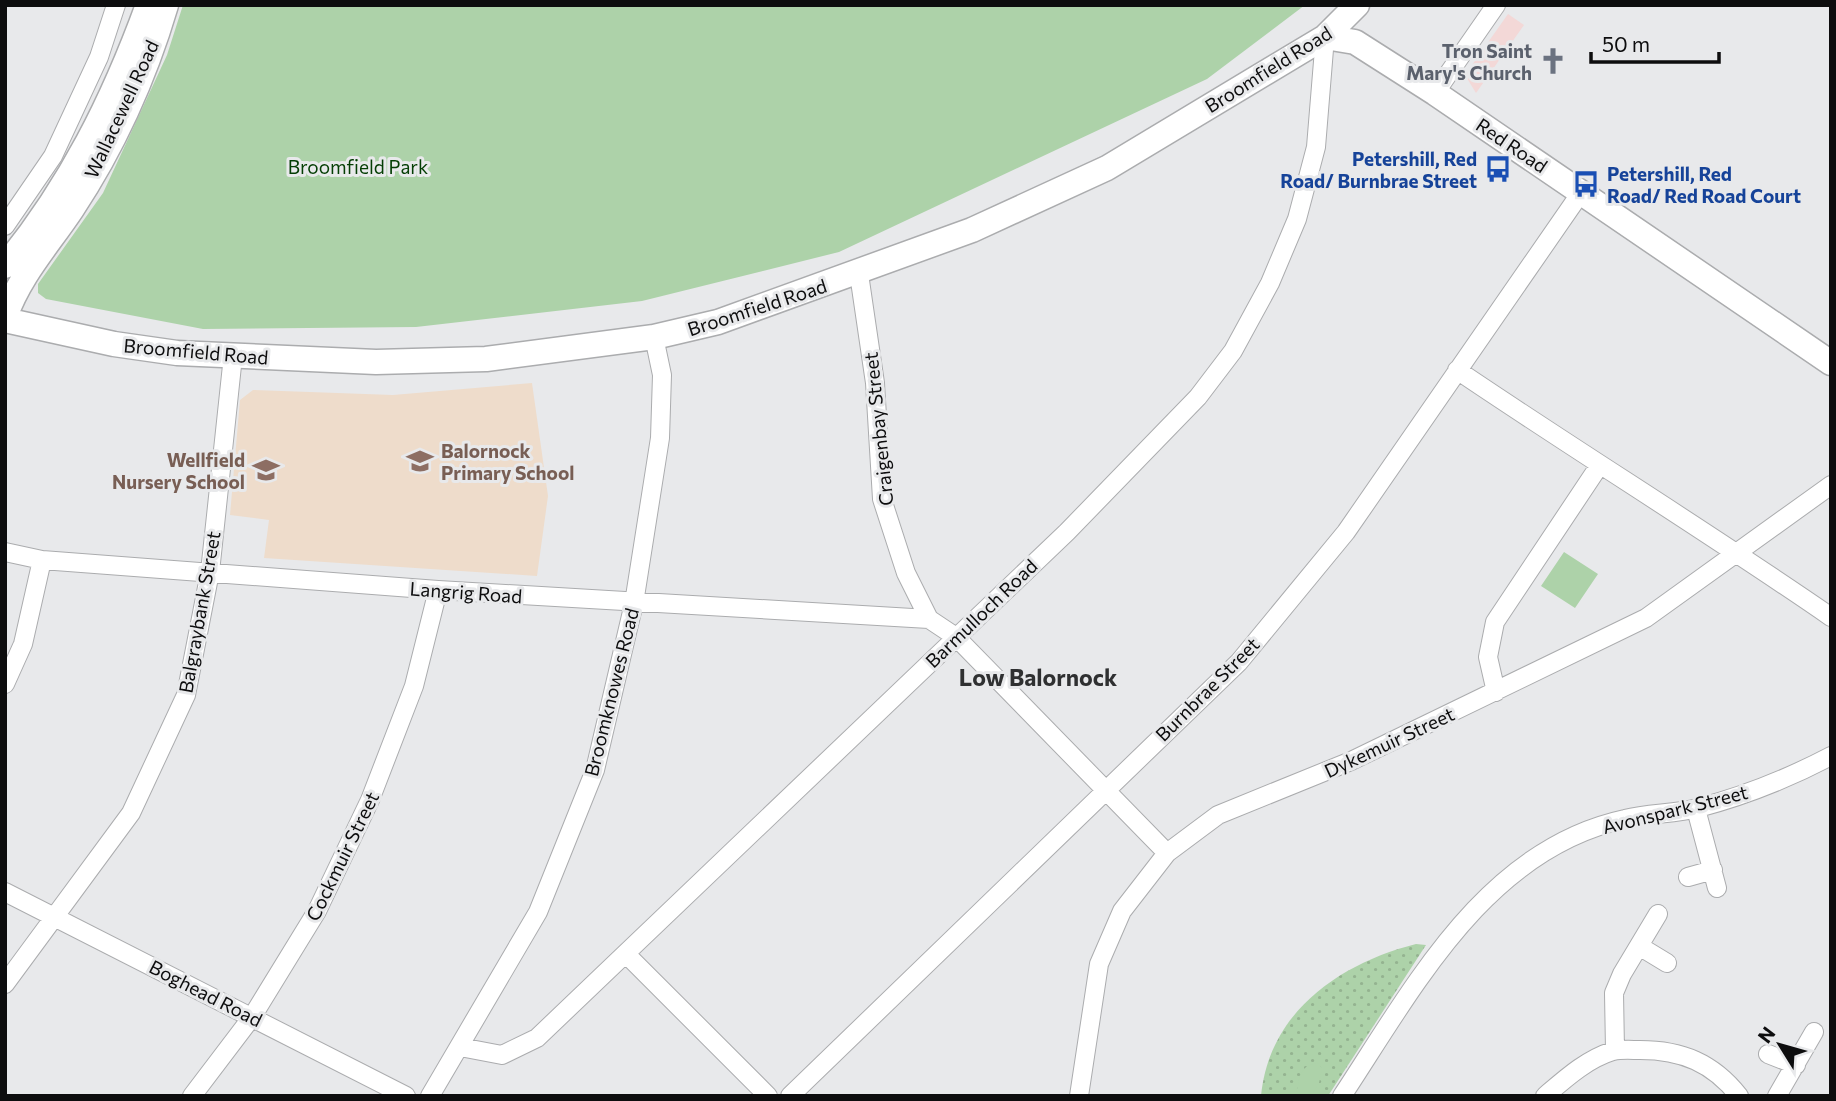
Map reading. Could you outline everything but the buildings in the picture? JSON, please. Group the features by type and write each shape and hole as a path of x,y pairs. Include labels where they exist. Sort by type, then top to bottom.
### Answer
{"street":[{"path":"5,226 53,156 99,57 116,5"},
{"name":"Wallacewell Road","path":"5,266 43,219 81,158 110,100 148,5"},
{"name":"Wallacewell Road","path":"5,319 15,289 72,209 101,161 131,97 166,5"},
{"name":"Broomfield Road","path":"5,319 114,344 233,356 376,362 486,359 654,337 718,323 859,274 972,230 1107,168 1325,37 1357,5"},
{"path":"1435,93 1496,5"},
{"name":"Red Road","path":"1325,37 1355,42 1435,93 1831,363"},
{"name":"Barmulloch Road","path":"460,1047 502,1055 537,1038 627,955 1120,480 1198,397 1233,351 1270,283 1297,219 1316,148 1325,37"},
{"name":"Burnbrae Street","path":"790,1096 1239,662 1346,532 1582,191"},
{"name":"Craigenbay Street","path":"859,274 875,383 882,499 906,573 929,619 956,637 1167,853"},
{"name":"Broomknowes Road","path":"430,1096 538,912 591,780 634,603 662,425 662,375 654,337"},
{"name":"Balgraybank Street","path":"5,984 58,916 131,813 186,695 211,572 233,356"},
{"path":"1457,370 1599,466 1739,553 1831,617"},
{"path":"1496,692 1488,657 1495,622 1599,466"},
{"name":"Dykemuir Street","path":"1079,1096 1099,964 1122,911 1167,853 1218,815 1351,761 1646,618 1831,485"},
{"name":"Langrig Road","path":"5,552 42,559 438,590 929,619"},
{"path":"5,684 23,644 42,559"},
{"name":"Cockmuir Street","path":"192,1096 252,1017 317,911 370,800 414,686 438,590"},
{"name":"Avonspark Street","path":"1342,1096 1443,943 1504,881 1555,842 1624,819 1696,808 1750,793 1829,761"},
{"path":"1688,877 1715,879 1696,808"},
{"name":"Boghead Road","path":"5,891 406,1096"},
{"path":"1615,1050 1614,993 1658,914"},
{"path":"1639,946 1667,963"},
{"path":"627,955 768,1096"},
{"path":"1777,1096 1814,1032"},
{"path":"1545,1096 1581,1066 1615,1050 1665,1050 1702,1061 1726,1079 1739,1096"},
{"path":"1768,1054 1796,1065"}],"shaded area":[{"path":"1508,14 1524,25 1476,93 1465,75"},
{"name":"Balornock Primary School","path":"532,383 548,496 537,576 264,558 269,520 230,515 240,400 253,390 393,395"}],"green space":[{"name":"Broomfield Park","path":"183,5 1305,5 1207,79 839,252 642,301 416,327 203,329 46,299 38,293 38,284 103,193 167,55"},
{"path":"1564,552 1598,574 1575,608 1541,586"},
{"path":"1416,944 1426,945 1328,1096 1261,1096 1267,1066 1278,1039 1313,995 1361,964"},
{"path":"1318,1063 1322,1068 1319,1083 1311,1096 1296,1096 1303,1070"}],"place":[{"name":"Tron Saint Mary's Church","path":"1553,61"},
{"name":"Petershill, Red Road/ Burnbrae Street","path":"1498,169"},
{"name":"Petershill, Red Road/ Red Road Court","path":"1586,184"},
{"name":"Balornock Primary School","path":"420,461"},
{"name":"Wellfield Nursery School","path":"266,470"}],"district":[{"name":"Low Balornock","path":"1038,677"}]}
